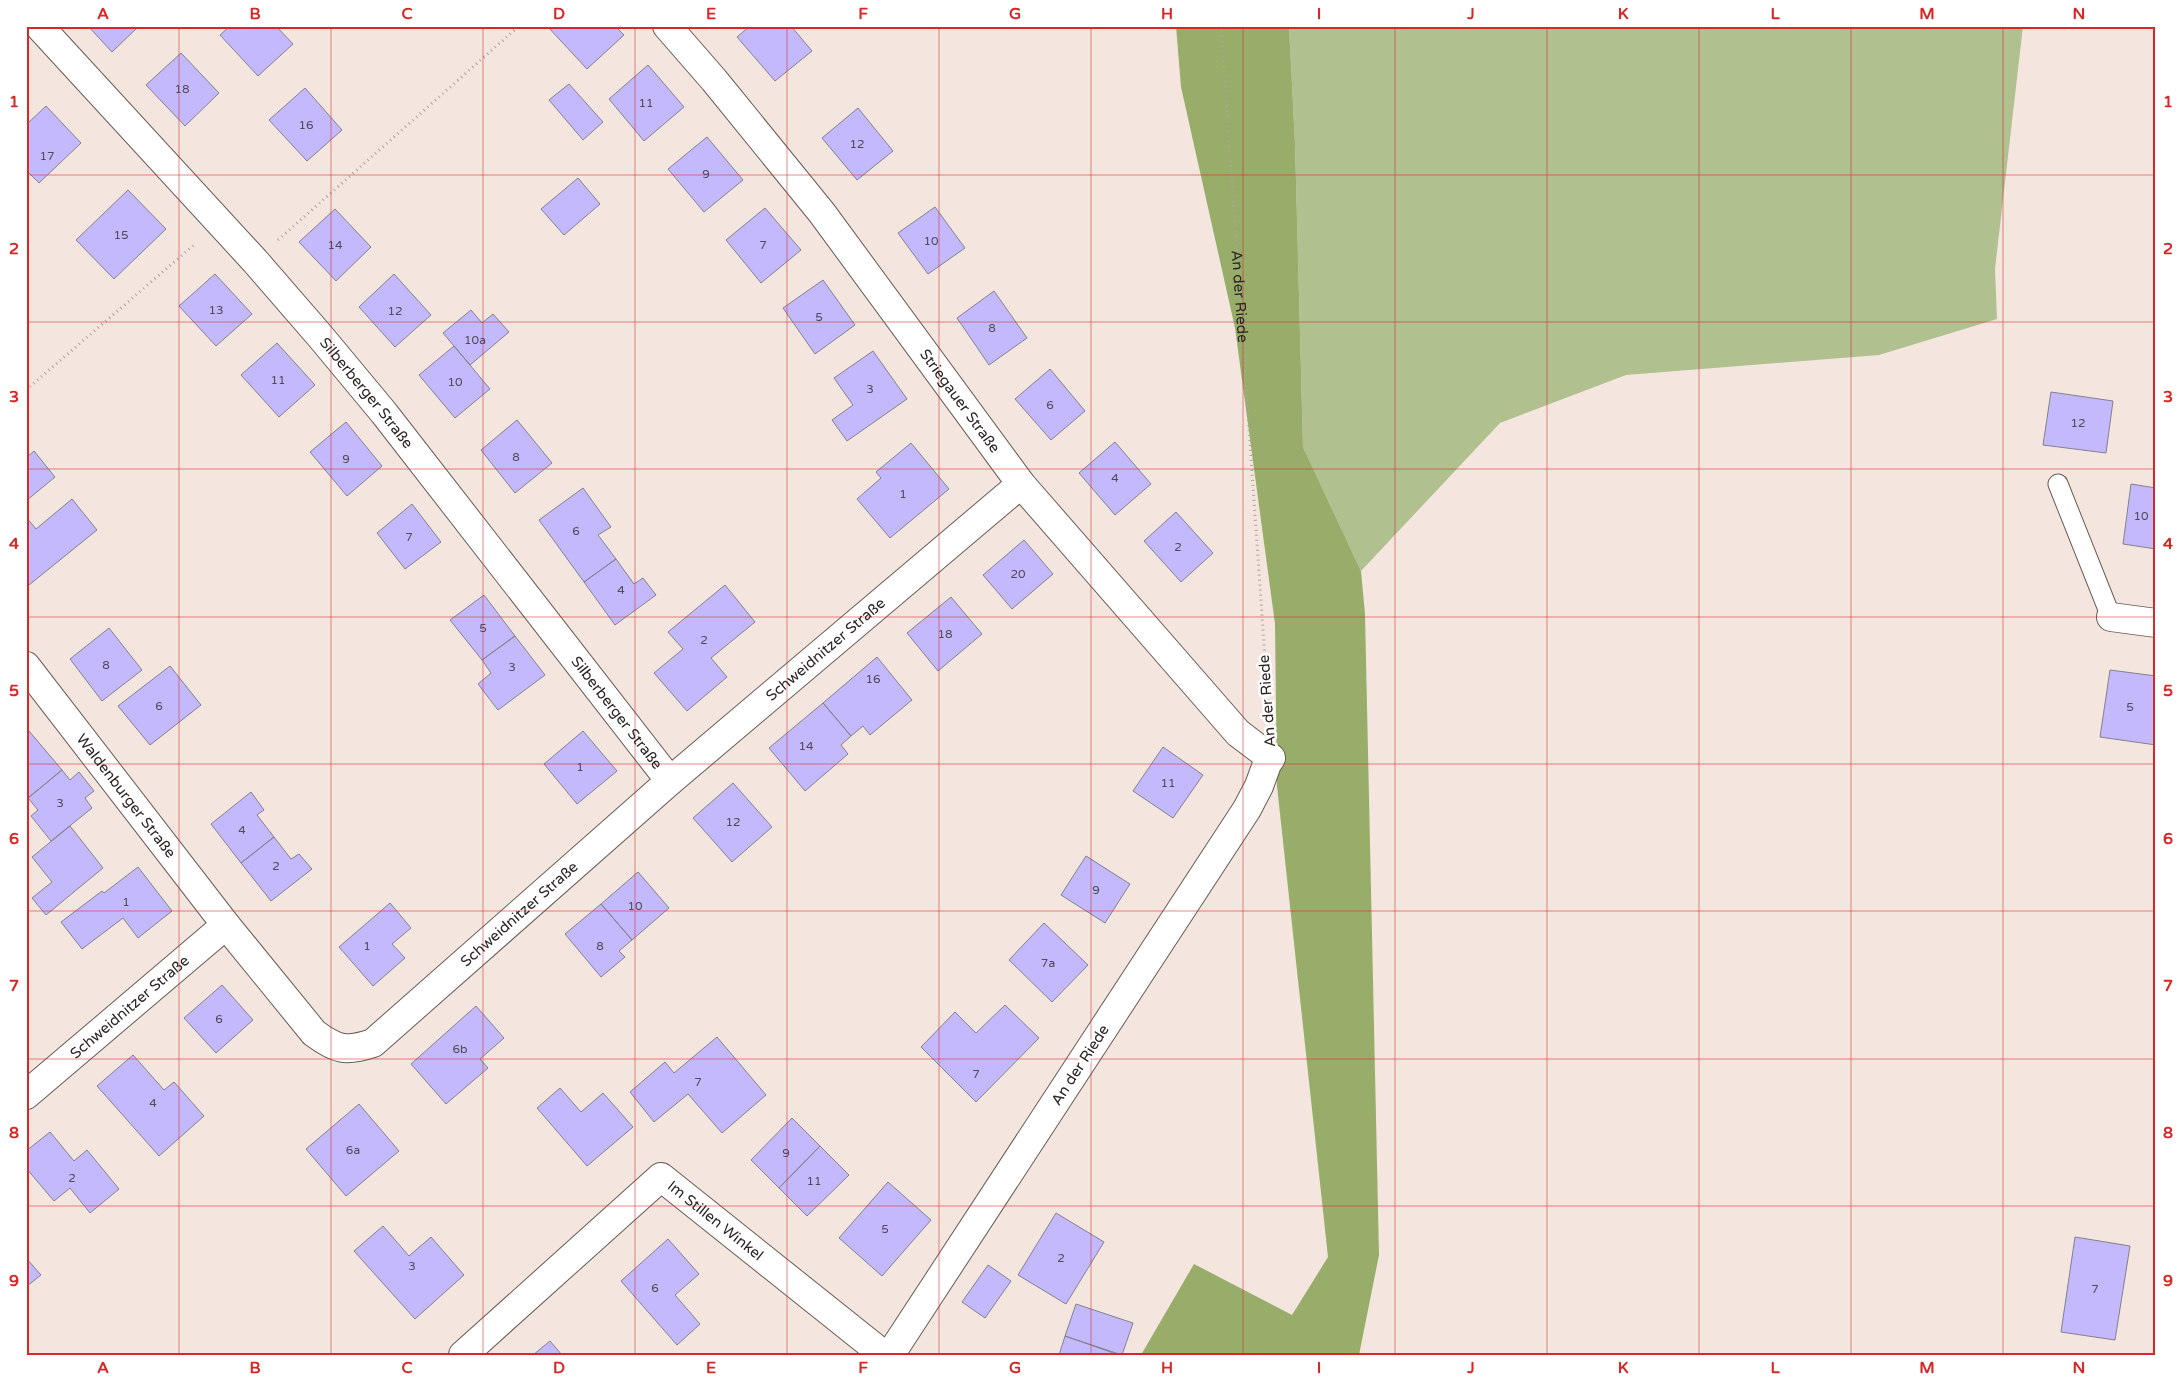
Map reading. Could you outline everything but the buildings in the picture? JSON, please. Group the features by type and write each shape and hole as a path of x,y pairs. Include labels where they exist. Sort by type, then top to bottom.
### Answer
{"street":[{"name":"Silberberger Straße","path":"39,26 218,223 255,261 384,413 670,781"},
{"name":"Striegauer Straße","path":"667,26 714,80 822,213 1021,484 1238,733 1272,758"},
{"name":"Schweidnitzer Straße","path":"26,1095 226,925 314,1033 330,1045 344,1049 359,1048 373,1042 670,781 1021,484"},
{"path":"2112,617 2156,623"},
{"name":"Waldenburger Straße","path":"26,666 226,925"},
{"name":"An der Riede","path":"890,1355 1247,809 1259,786 1267,764 1272,758"},
{"name":"Im Stillen Winkel","path":"463,1355 661,1177 884,1355"}],"lane":[{"path":"2058,484 2112,617"}],"path":[{"path":"255,261 519,26"},
{"name":"An der Riede","path":"1221,26 1272,758"},
{"path":"26,390 218,223"}],"green space":[{"path":"1176,26 1289,26 1295,143 1303,447 1361,571 1365,614 1379,1255 1359,1355 1141,1355 1194,1264 1292,1315 1328,1257 1277,786 1275,624 1235,328 1181,87"},
{"path":"1289,26 2023,26 1995,269 1997,319 1879,355 1626,375 1500,423 1361,571 1303,447 1295,143"}]}
